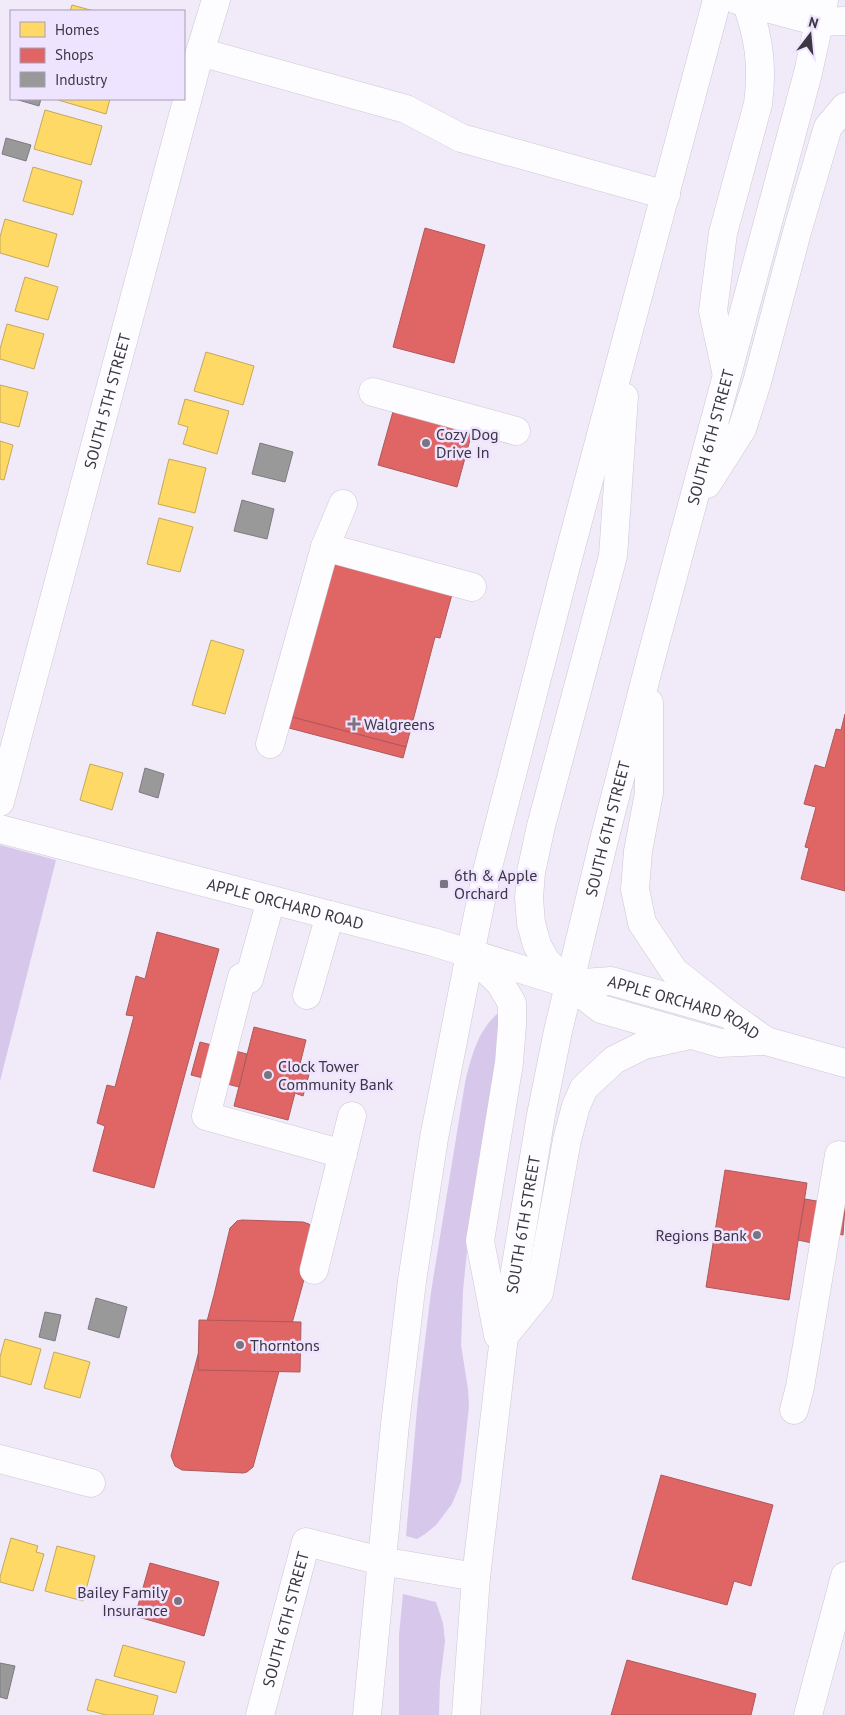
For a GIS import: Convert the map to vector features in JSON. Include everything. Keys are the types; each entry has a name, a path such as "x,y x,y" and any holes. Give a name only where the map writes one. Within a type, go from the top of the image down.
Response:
{"main road":[{"name":"SOUTH 5TH STREET","path":"0,802 200,52 216,0"},
{"path":"367,1715 394,1424 413,1272 434,1138 470,954 490,862 566,566 717,0"},
{"path":"800,0 806,10 830,14"},
{"path":"742,1 830,14"},
{"path":"727,375 713,311 723,233 758,104 761,82 755,27 742,1"},
{"path":"830,14 845,42"},
{"name":"SOUTH 6TH STREET","path":"260,1715 306,1542 382,1561 476,1577 503,1345 541,1115 569,984 650,662 727,375 806,83 830,14"},
{"path":"200,52 406,109 460,138 666,195"},
{"path":"692,508 742,429 757,382 797,232 828,126 845,107"},
{"path":"569,984 546,961 537,945 531,923 529,898 531,872 541,826 613,556 628,332"},
{"path":"373,392 516,432"},
{"path":"270,744 328,538 343,504"},
{"path":"328,538 474,578"},
{"path":"650,662 649,793 638,851 635,889 642,923 674,971 728,1014"},
{"name":"APPLE ORCHARD ROAD","path":"0,829 433,942 569,984 611,981 728,1014 766,1041"},
{"path":"272,900 246,978 206,1116 343,1154"},
{"path":"307,995 330,915"},
{"path":"470,954 500,983 512,1003 509,1063 480,1241 503,1345"},
{"name":"APPLE ORCHARD ROAD","path":"569,984 601,1009 690,1035 720,1043 766,1041 845,1064"},
{"path":"503,1345 539,1293 567,1140 576,1106 584,1088 614,1060 644,1045 690,1035"},
{"path":"314,1270 352,1116"},
{"path":"794,1410 839,1155"},
{"path":"0,1459 91,1483"},
{"path":"808,1715 845,1576"},
{"path":"466,1715 476,1577"}],"shaded area":[{"path":"0,845 56,860 0,1081"},
{"path":"497,1014 502,1020 469,1231 463,1291 461,1345 469,1406 461,1482 452,1504 436,1525 417,1539 406,1536 418,1398 431,1292 465,1083 472,1055 480,1037 484,1029"},
{"path":"403,1594 436,1602 443,1623 445,1641 440,1682 439,1715 399,1715 399,1635"}],"building: Homes":[{"path":"72,5 90,10 70,10"},
{"path":"58,100 110,100 106,114"},
{"path":"45,110 102,126 91,165 34,149"},
{"path":"33,167 82,181 73,215 23,201"},
{"path":"5,219 57,234 48,267 0,253 0,237"},
{"path":"25,277 58,287 48,320 15,311"},
{"path":"7,324 44,334 34,369 0,359 0,349"},
{"path":"206,352 254,366 243,405 194,391"},
{"path":"0,385 28,392 19,427 0,422"},
{"path":"185,399 229,411 217,454 183,444 188,427 178,424"},
{"path":"0,441 13,445 4,480 0,479"},
{"path":"169,459 206,468 195,513 158,504"},
{"path":"159,518 193,527 180,572 147,564"},
{"path":"211,640 244,650 225,714 192,705"},
{"path":"90,764 123,773 112,810 80,800"},
{"path":"5,1339 41,1349 31,1385 0,1376 0,1357"},
{"path":"54,1352 90,1362 80,1398 44,1388"},
{"path":"11,1538 38,1546 36,1552 44,1554 33,1591 0,1582"},
{"path":"57,1546 95,1556 83,1601 45,1591"},
{"path":"123,1645 185,1662 176,1693 114,1676"},
{"path":"96,1679 158,1696 153,1715 106,1715 87,1710"}],"building: Shops":[{"path":"425,228 485,245 454,363 393,347"},
{"path":"394,408 473,429 457,487 378,465"},
{"path":"334,562 454,587 440,638 435,637 406,747 292,717"},
{"path":"845,714 845,891 801,879 809,848 805,847 816,807 804,804 815,765 825,768 836,729 841,730"},
{"path":"292,717 406,747 403,758 289,728"},
{"path":"157,932 219,949 154,1188 93,1171 105,1126 97,1123 107,1085 115,1087 134,1016 126,1015 136,976 145,979"},
{"path":"254,1027 306,1040 299,1068 310,1071 303,1096 295,1093 288,1120 234,1106"},
{"path":"200,1042 247,1054 239,1087 191,1075"},
{"path":"725,1170 807,1183 789,1300 706,1287"},
{"path":"805,1199 845,1206 843,1235 815,1230 812,1243 798,1240"},
{"path":"237,1221 303,1222 309,1224 312,1228 315,1239 253,1467 243,1473 182,1470 175,1466 171,1456 230,1228"},
{"path":"199,1320 301,1322 300,1372 198,1370"},
{"path":"661,1475 773,1505 751,1586 734,1581 727,1605 632,1579"},
{"path":"150,1563 219,1582 204,1636 135,1616"},
{"path":"627,1660 756,1694 751,1715 611,1715"}],"building: Industry":[{"path":"18,100 41,100 39,106"},
{"path":"6,138 31,145 26,161 2,154"},
{"path":"260,443 293,452 285,482 252,474"},
{"path":"242,500 274,509 267,539 234,531"},
{"path":"145,768 164,774 158,798 139,792"},
{"path":"96,1298 127,1307 119,1338 88,1329"},
{"path":"45,1312 61,1315 55,1341 39,1337"},
{"path":"0,1663 15,1666 7,1699 0,1697"}],"place":[{"name":"Cozy Dog Drive In","path":"426,443"},
{"name":"Walgreens","path":"354,724"},
{"name":"6th & Apple Orchard","path":"444,884"},
{"name":"Clock Tower Community Bank","path":"268,1075"},
{"name":"Regions Bank","path":"757,1235"},
{"name":"Thorntons","path":"240,1345"},
{"name":"Bailey Family Insurance","path":"178,1601"}]}
